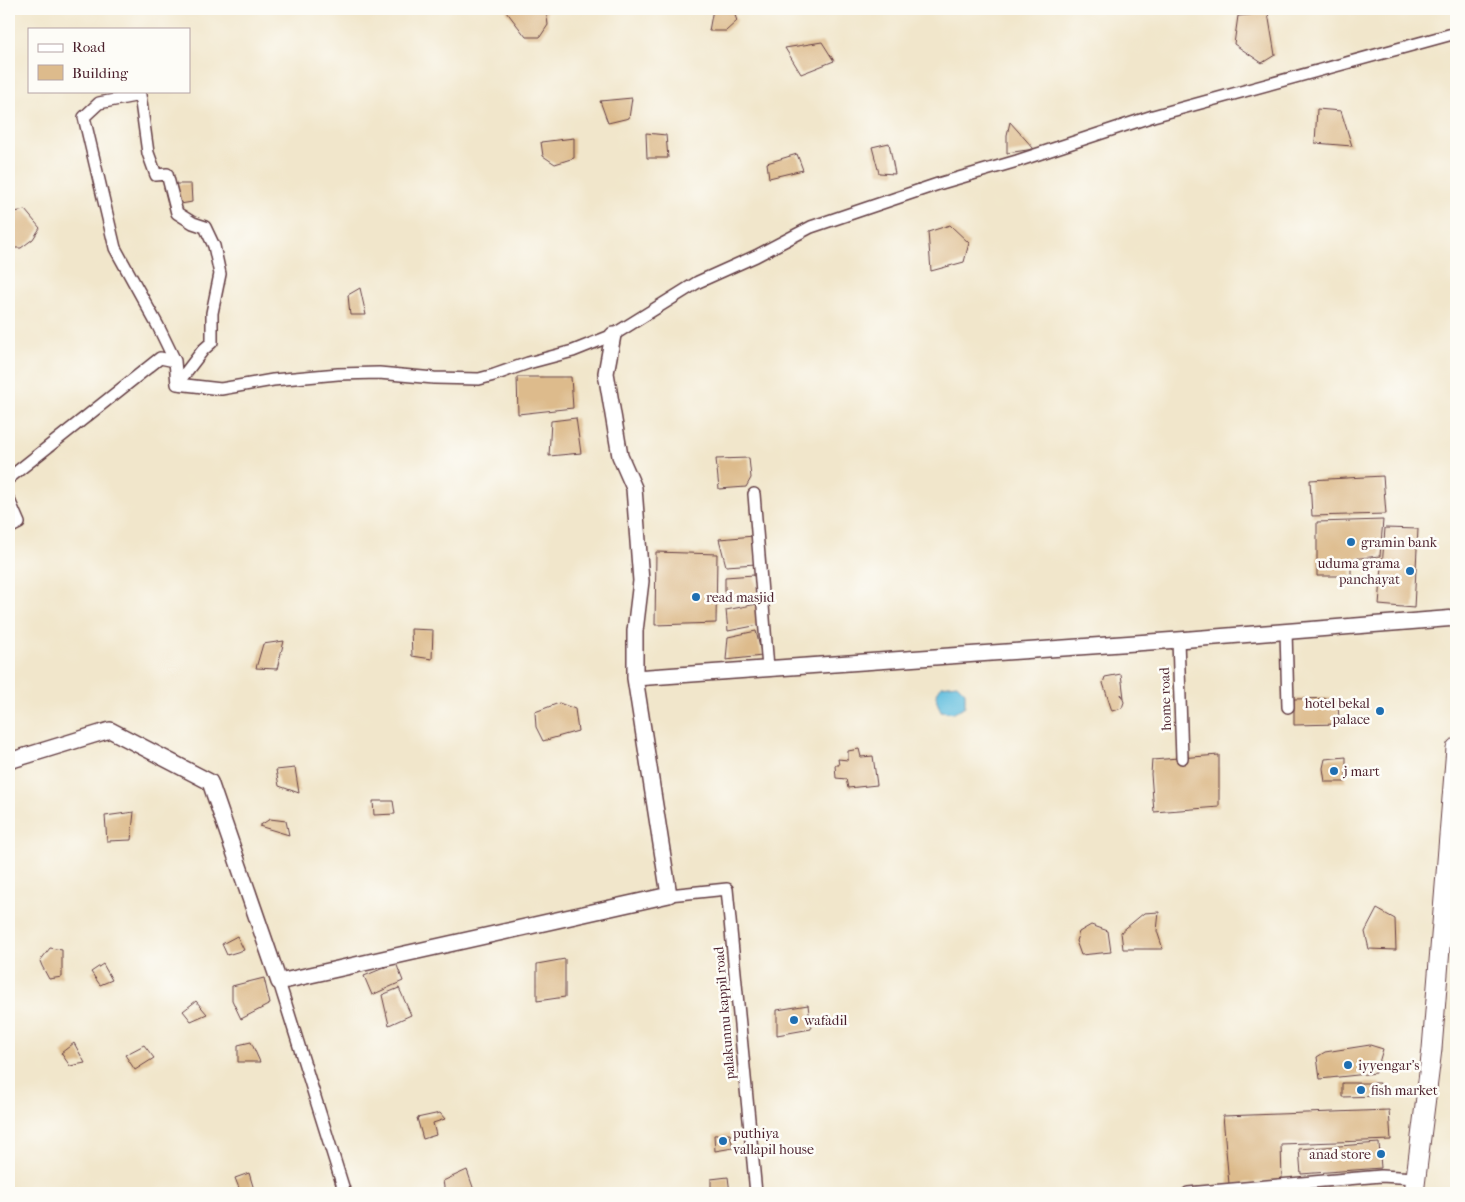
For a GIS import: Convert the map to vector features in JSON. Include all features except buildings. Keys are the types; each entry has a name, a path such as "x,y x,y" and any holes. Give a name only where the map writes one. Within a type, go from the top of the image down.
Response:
{"main road":[{"path":"1415,1186 1432,1049 1456,748"}],"street":[{"path":"177,384 221,389 273,380 338,374 379,373 434,378 479,379 573,351 613,335 698,282 756,256 812,227 938,184 1017,161 1153,116 1456,33"},
{"path":"140,95 148,153 156,175 168,174 177,213 193,223 205,227 214,246 220,274 212,313 212,342 203,350 177,384 175,361 115,248 84,117 98,103 140,95"},
{"path":"278,982 669,896 635,678 635,632 641,581 634,488 620,456 606,372 613,335"},
{"path":"9,478 160,358 175,361"},
{"path":"754,494 768,668"},
{"path":"9,500 19,523 9,528"},
{"path":"635,678 1178,640 1456,618"},
{"path":"1286,631 1288,707"},
{"name":"home road","path":"1178,640 1182,758"},
{"path":"9,761 110,730 210,782 278,982 345,1193"},
{"name":"palakunnu kappil road","path":"669,896 727,889 756,1193"},
{"path":"1188,1193 1382,1176 1415,1186"}],"water":[{"path":"957,684 965,692 965,706 954,713 941,711 936,698 941,686"}],"place":[{"name":"gramin bank","path":"1351,542"},
{"name":"uduma grama panchayat","path":"1410,571"},
{"name":"read masjid","path":"696,597"},
{"name":"hotel bekal palace","path":"1380,711"},
{"name":"j mart","path":"1334,771"},
{"name":"wafadil","path":"794,1020"},
{"name":"iyyengar's","path":"1348,1065"},
{"name":"fish market","path":"1361,1090"},
{"name":"puthiya vallapil house","path":"723,1141"},
{"name":"anad store","path":"1381,1154"}]}
